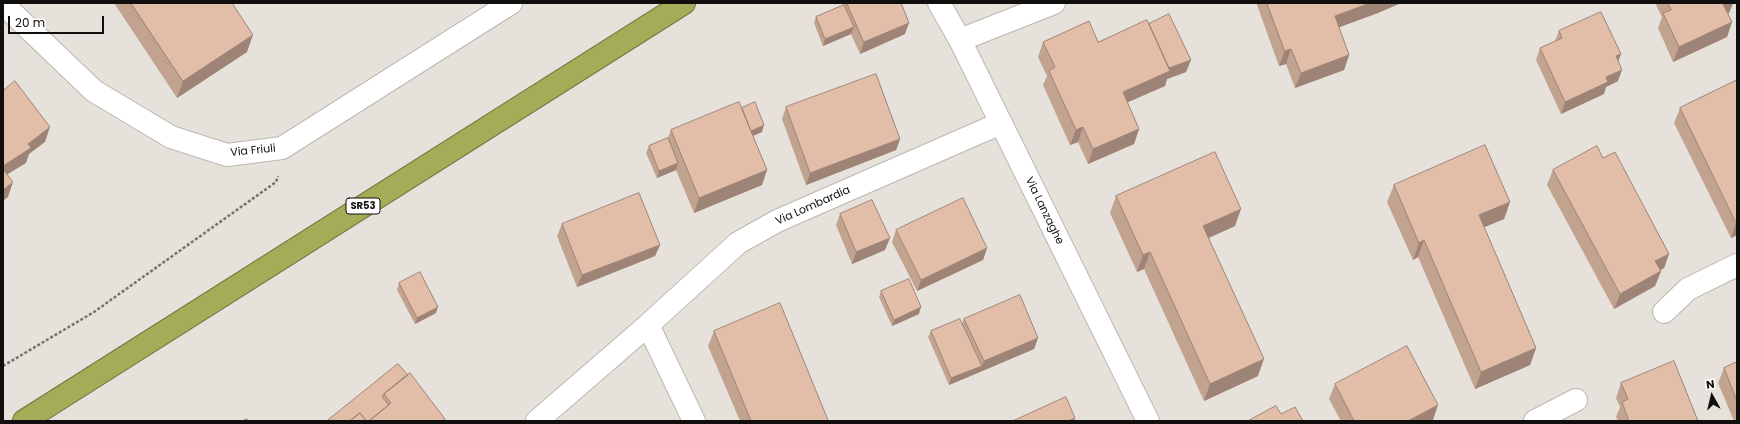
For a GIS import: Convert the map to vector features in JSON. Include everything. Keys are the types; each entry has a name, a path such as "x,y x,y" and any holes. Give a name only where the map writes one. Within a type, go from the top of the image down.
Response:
{"highway":[{"name":"SR53","path":"24,421 684,3"}],"street":[{"name":"Via Friuli","path":"3,4 94,91 171,137 227,155 282,148 511,3"},
{"name":"Via Lanzaghe","path":"939,3 960,40 1148,421"},
{"path":"960,40 1054,3"},
{"name":"Via Lombardia","path":"537,421 648,325 738,243 777,221 1001,123"},
{"path":"1664,312 1688,289 1737,265"},
{"path":"648,325 694,421"},
{"path":"1535,421 1576,400"}],"path":[{"path":"3,366 94,312 276,182 282,148"}],"building":[{"path":"131,3 232,3 253,35 183,81"},
{"path":"847,3 901,3 909,23 864,42"},
{"path":"1267,3 1370,3 1335,16 1349,55 1301,73 1291,49 1285,51"},
{"path":"1668,3 1725,3 1723,4 1732,22 1679,47 1663,13 1671,10"},
{"path":"844,5 854,27 825,39 816,17"},
{"path":"1601,12 1621,54 1616,56 1622,70 1606,77 1608,82 1565,102 1540,48 1562,38 1559,31"},
{"path":"1169,14 1191,60 1169,68 1149,24"},
{"path":"1147,20 1170,71 1123,92 1139,129 1093,149 1083,127 1076,130 1049,71 1055,67 1043,42 1089,21 1098,42"},
{"path":"876,74 900,139 810,173 786,107"},
{"path":"1737,80 1737,223 1736,223 1680,108"},
{"path":"15,81 50,127 28,144 31,148 3,166 3,91"},
{"path":"739,102 767,170 699,198 671,130"},
{"path":"755,102 764,125 751,131 742,108"},
{"path":"668,138 678,163 659,171 649,146"},
{"path":"1485,145 1510,202 1479,215 1536,348 1481,372 1424,240 1419,243 1394,185"},
{"path":"1597,146 1603,158 1615,152 1669,254 1655,261 1661,271 1620,294 1553,170"},
{"path":"1215,152 1241,209 1203,226 1264,359 1210,384 1150,252 1143,255 1116,196"},
{"path":"3,169 13,182 3,190"},
{"path":"639,193 660,245 582,275 562,224"},
{"path":"963,198 987,248 921,280 896,230"},
{"path":"872,200 890,238 856,252 840,214"},
{"path":"420,272 438,307 417,318 399,283"},
{"path":"909,279 921,307 894,320 881,291"},
{"path":"1020,295 1038,338 984,361 964,319"},
{"path":"780,303 828,420 751,421 714,331"},
{"path":"960,319 982,366 951,378 931,331"},
{"path":"1407,346 1438,405 1408,421 1354,421 1335,384"},
{"path":"1674,361 1698,421 1629,421 1622,402 1628,399 1621,383"},
{"path":"1737,362 1737,401 1724,368"},
{"path":"398,364 408,375 382,397 389,405 369,421 366,421 360,413 350,421 327,421"},
{"path":"410,373 445,419 442,421 369,421 391,403 384,394"},
{"path":"1066,397 1075,418 1068,421 1013,421"},
{"path":"1276,406 1281,414 1295,407 1303,421 1248,421"},
{"path":"360,413 366,421 350,421"}]}
